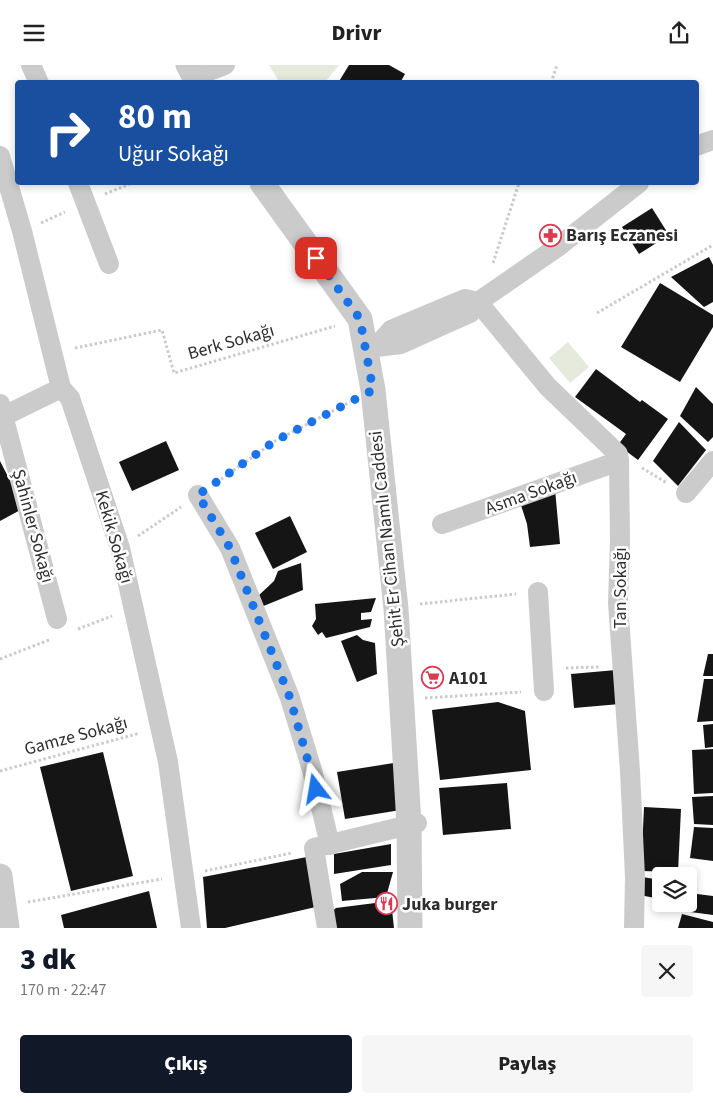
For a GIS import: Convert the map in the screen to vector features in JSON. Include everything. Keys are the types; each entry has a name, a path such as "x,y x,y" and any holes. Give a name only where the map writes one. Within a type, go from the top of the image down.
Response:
{"street":[{"path":"31,65 37,80"},
{"path":"699,145 713,140"},
{"name":"Kekik Sokağı","path":"0,156 22,231 60,389 70,399 120,548 168,762 191,928"},
{"path":"79,185 109,264"},
{"name":"Şehit Er Cihan Namlı Caddesi","path":"263,185 360,319 373,390 396,609 420,928"},
{"name":"Şehit Er Cihan Namlı Caddesi","path":"275,185 369,316 384,383 396,494 412,605 418,698 410,928"},
{"path":"478,302 559,246 636,185"},
{"path":"376,347 391,330 465,299 478,302 548,387 619,457"},
{"path":"1,413 60,389"},
{"name":"Şahinler Sokağı","path":"1,413 57,619"},
{"name":"Asma Sokağı","path":"442,524 619,457"},
{"name":"Tan Sokağı","path":"619,457 620,541 618,603 630,771 635,877 634,928"},
{"path":"686,493 713,461"},
{"path":"198,495 230,548 290,698 312,770 322,846 327,928"},
{"path":"538,591 544,691"},
{"path":"322,846 413,823"},
{"path":"0,876 7,928"}],"path":[{"path":"552,80 557,65"},
{"path":"491,267 518,185"},
{"path":"597,313 713,245"},
{"name":"Berk Sokağı","path":"52,353 162,330 174,373 360,319"},
{"path":"120,548 275,441 373,390"},
{"path":"619,457 686,493"},
{"path":"412,605 538,591"},
{"path":"543,668 622,667"},
{"path":"418,698 544,691"},
{"name":"Gamze Sokağı","path":"0,771 160,728"}],"shaded area":[{"path":"269,65 339,65 327,80 278,80"},
{"path":"568,342 589,367 570,383 549,358"}],"building":[{"path":"349,65 389,65 405,74 402,80 340,80"},
{"path":"652,208 669,235 639,254 622,227"},
{"path":"709,257 713,265 713,302 704,307 671,277"},
{"path":"660,283 713,315 713,327 680,382 621,347"},
{"path":"596,369 640,402 642,400 668,419 638,460 618,445 626,434 575,397"},
{"path":"696,387 713,404 713,437 708,442 680,416"},
{"path":"679,422 706,450 678,486 653,461"},
{"path":"166,441 179,470 132,491 119,462"},
{"path":"0,461 24,508 0,521"},
{"path":"555,489 560,544 530,547 527,524 520,502"},
{"path":"290,516 307,552 273,569 255,533"},
{"path":"301,563 303,590 261,607 257,597 274,581 278,571"},
{"path":"376,598 371,612 361,613 361,620 372,619 370,627 326,638 322,632 318,635 312,626 316,619 315,604"},
{"path":"357,635 363,640 375,643 377,674 357,682 341,641"},
{"path":"708,654 713,654 713,676 703,676"},
{"path":"616,670 620,704 574,708 571,674"},
{"path":"704,679 713,679 713,721 697,722"},
{"path":"498,702 525,711 531,770 440,780 432,710"},
{"path":"713,724 713,747 705,748 703,725"},
{"path":"713,749 713,793 694,794 692,750"},
{"path":"103,752 133,876 71,891 40,767"},
{"path":"400,762 407,809 345,819 337,772"},
{"path":"507,783 511,829 443,835 439,788"},
{"path":"713,796 713,825 694,824 692,797"},
{"path":"644,807 681,809 678,867 652,867 652,871 641,871"},
{"path":"694,827 713,828 713,861 690,858"},
{"path":"391,844 391,865 334,874 334,854"},
{"path":"312,856 320,906 225,928 207,928 203,877"},
{"path":"362,872 393,872 386,897 342,901 340,884"},
{"path":"642,877 652,879 652,897 639,895"},
{"path":"149,891 157,928 64,928 61,915"},
{"path":"697,894 713,896 713,915 690,912 697,912"},
{"path":"391,901 394,928 332,928 330,913 336,908"},
{"path":"682,914 713,922 713,928 678,928"}],"place":[{"name":"Barış Eczanesi","path":"550,235"},
{"name":"A101","path":"433,678"},
{"name":"Juka burger","path":"386,904"}],"route":[{"path":"316,258 360,319 373,390 275,441 198,495 230,548 290,698 316,789"}]}
